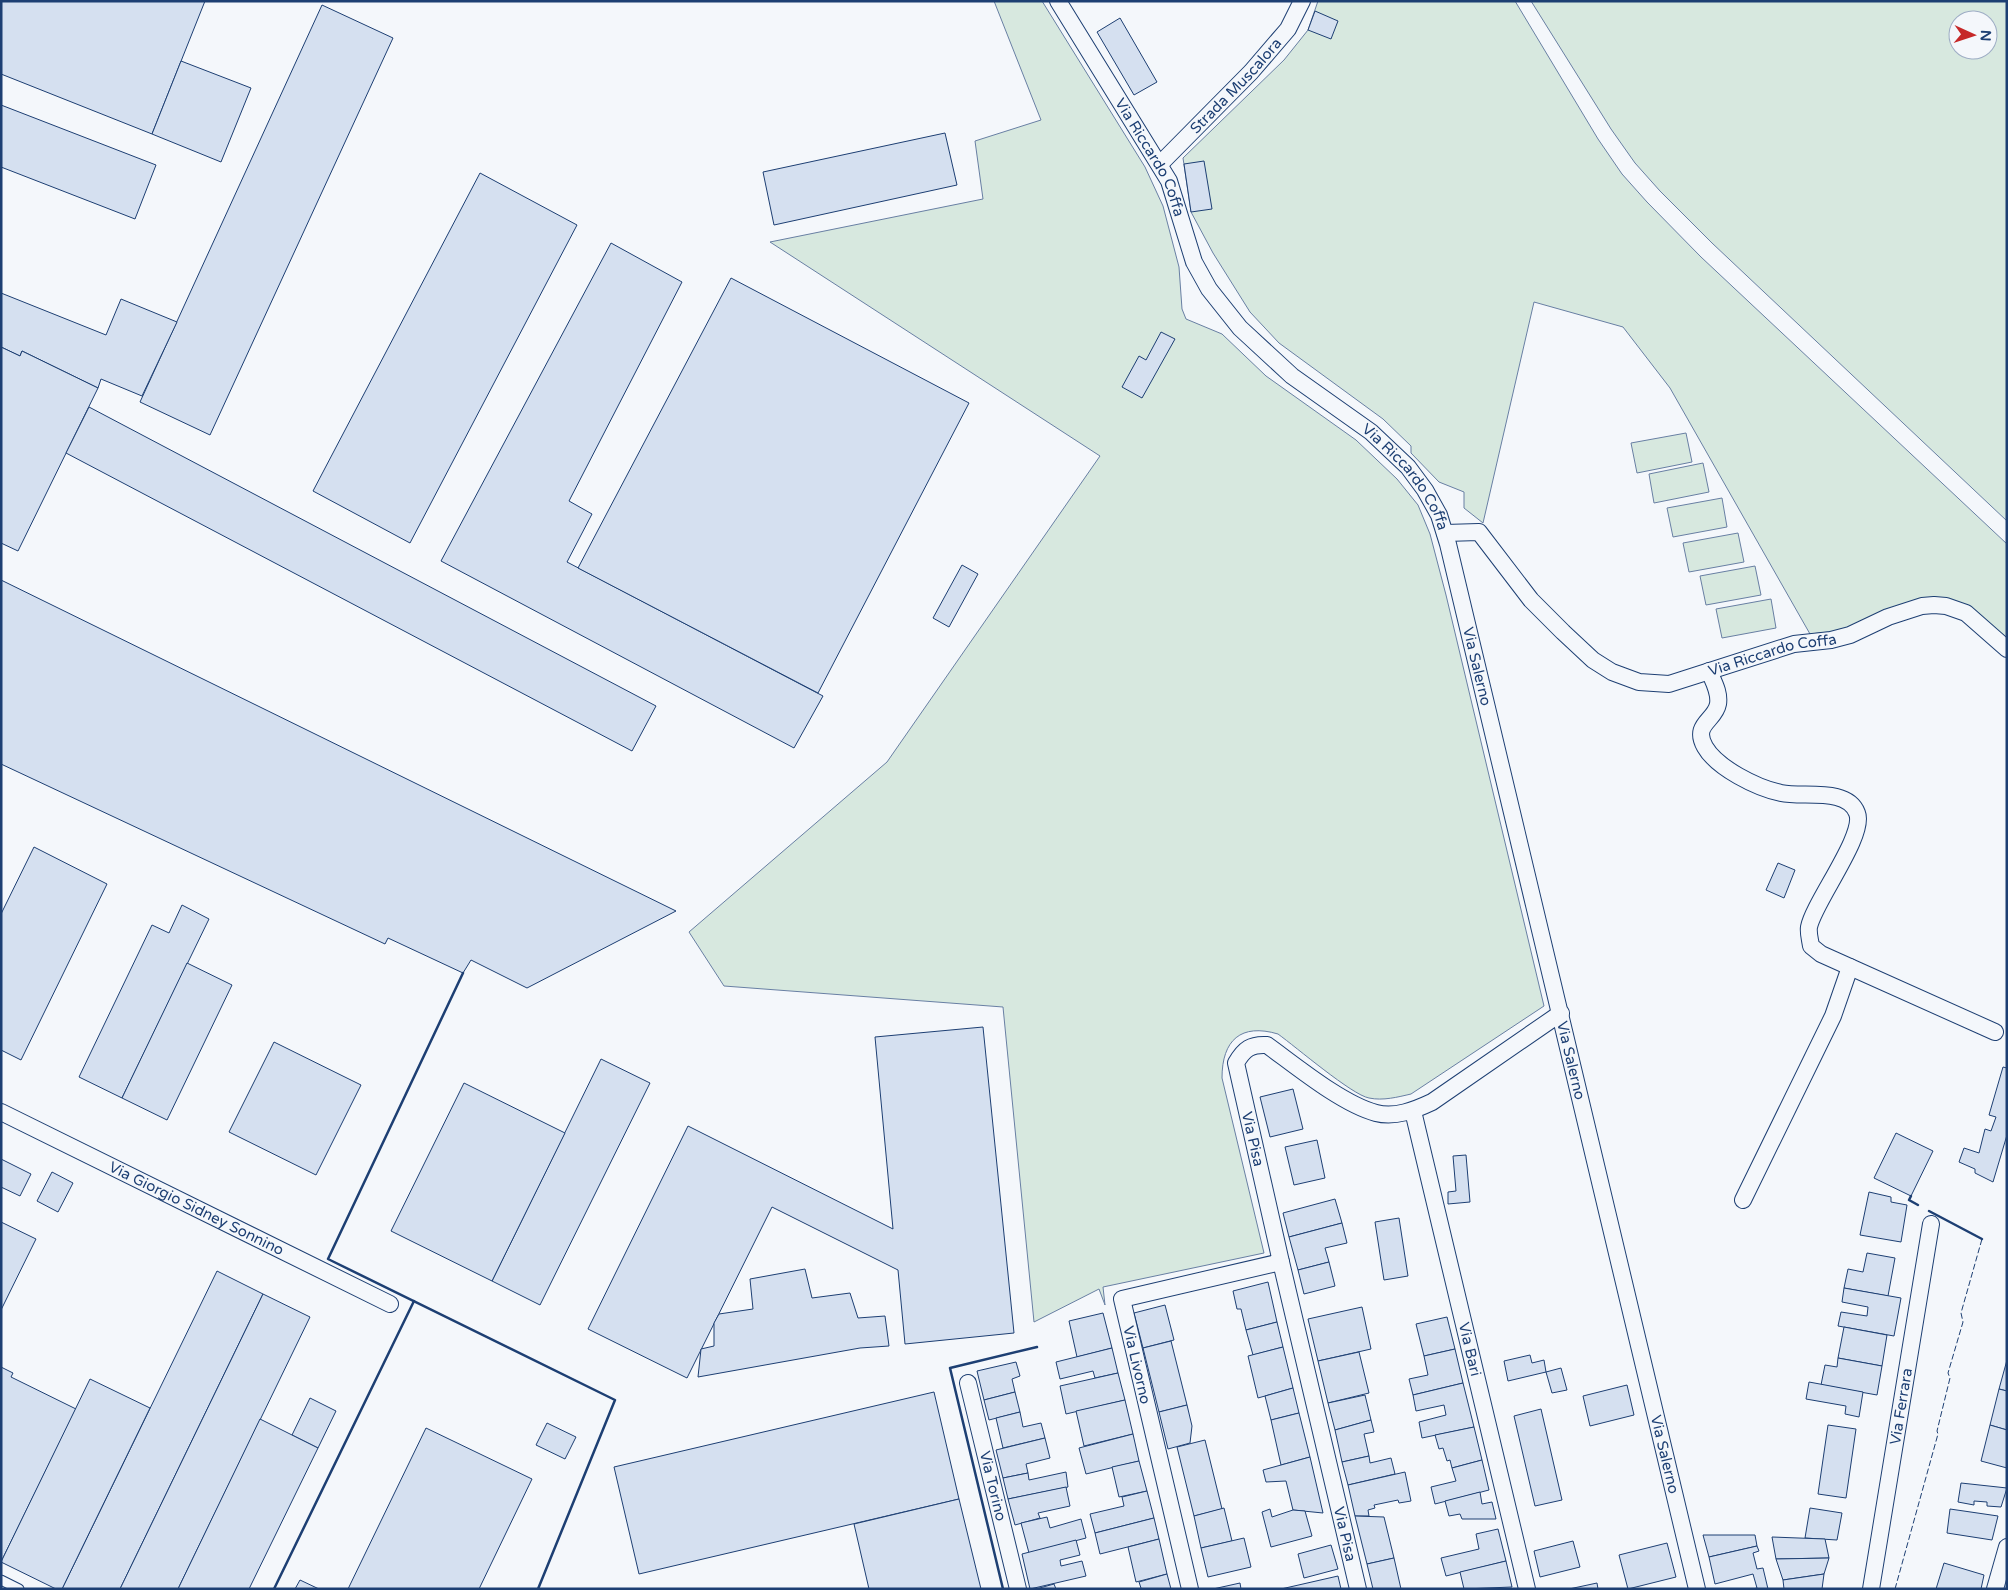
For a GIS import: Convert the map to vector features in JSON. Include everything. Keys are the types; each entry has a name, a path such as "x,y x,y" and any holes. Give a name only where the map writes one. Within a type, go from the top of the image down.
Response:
{"street":[{"name":"Via Riccardo Coffa","path":"1058,1 1160,164 1169,181 1194,262 1209,289 1240,328 1292,376 1371,432 1408,467 1425,490 1445,533 1479,532 1536,605 1592,660 1612,672 1640,682 1668,684 1794,644 1831,640 1850,635 1888,617 1922,606 1934,605 1946,606 1966,613 2007,649"},
{"name":"Strada Muscalora","path":"1160,164 1252,72 1288,29 1302,1"},
{"name":"Via Salerno","path":"1445,533 1697,1589"},
{"path":"1709,671 1718,693 1718,704 1714,715 1704,722 1701,730 1704,745 1711,756 1726,768 1759,786 1782,794 1838,797 1850,802 1858,814 1857,826 1842,864 1820,902 1810,926 1811,946 1820,954 1995,1032"},
{"path":"1743,1200 1833,1016 1850,967"},
{"name":"Via Pisa","path":"1358,1589 1236,1063 1244,1050 1256,1044 1267,1045 1333,1092 1376,1113 1413,1111 1432,1102 1560,1013"},
{"name":"Via Bari","path":"1413,1111 1527,1589"},
{"name":"Via Giorgio Sidney Sonnino","path":"1,1112 390,1304"},
{"name":"Via Ferrara","path":"1872,1589 1932,1224"},
{"name":"Via Livorno","path":"1190,1589 1122,1299 1281,1262"},
{"name":"Via Torino","path":"968,1383 1018,1589"},
{"path":"1995,1589 2007,1547"}],"lane":[{"path":"1,1580 19,1589"}],"shaded area":[{"path":"994,1 1042,1 1145,167 1163,206 1179,267 1182,309 1186,319 1222,334 1266,376 1356,440 1397,479 1418,505 1430,534 1446,595 1544,1006 1411,1094 1385,1099 1369,1098 1350,1089 1278,1034 1265,1031 1244,1033 1230,1044 1223,1065 1222,1078 1264,1253 1103,1287 1105,1305 1099,1289 1034,1322 1003,1007 724,986 689,932 887,762 1100,456 770,242 983,199 975,141 1041,120"},
{"path":"1318,1 1515,1 1598,139 1622,174 1647,202 1701,257 2007,544 2007,642 1965,605 1848,630 1810,634 1670,388 1623,327 1534,302 1483,523 1464,508 1464,492 1439,482 1411,453 1411,446 1383,419 1279,343 1250,312 1213,253 1191,212 1183,158 1284,60 1308,30"},
{"path":"1531,1 2007,1 2007,521 1712,243 1635,163 1611,129"},
{"path":"1686,433 1692,462 1637,473 1631,443"},
{"path":"1703,463 1709,492 1654,503 1649,474"},
{"path":"1722,498 1727,527 1673,537 1667,508"},
{"path":"1738,533 1744,562 1689,572 1683,543"},
{"path":"1755,566 1761,595 1706,605 1700,576"},
{"path":"1771,599 1776,628 1722,638 1716,609"}],"building":[{"path":"1,1 205,1 152,134 1,74"},
{"path":"322,5 393,38 210,435 140,402"},
{"path":"1315,11 1338,21 1331,39 1308,30"},
{"path":"1120,18 1157,82 1134,95 1097,32"},
{"path":"181,61 251,88 221,162 152,134"},
{"path":"1,105 156,165 135,219 1,167"},
{"path":"945,133 957,185 774,225 763,172"},
{"path":"1204,161 1212,209 1191,212 1184,164"},
{"path":"480,173 577,225 410,543 313,491"},
{"path":"611,243 682,282 569,501 592,514 567,562 823,696 794,748 441,561"},
{"path":"731,278 969,403 818,693 578,568"},
{"path":"1,293 106,335 121,299 177,322 142,396 101,379 98,388 22,351 20,356 1,347"},
{"path":"1161,332 1175,339 1142,398 1122,387 1139,356 1146,360"},
{"path":"1,347 20,356 22,351 98,388 18,551 1,543"},
{"path":"89,407 656,706 632,751 66,453"},
{"path":"962,565 978,574 949,627 933,618"},
{"path":"1,580 676,911 527,988 471,960 463,973 388,938 385,944 1,764"},
{"path":"34,847 107,884 21,1060 1,1050 1,914"},
{"path":"1778,863 1795,870 1784,898 1766,890"},
{"path":"182,905 209,919 122,1098 79,1077 152,925 169,933"},
{"path":"187,963 232,985 167,1120 122,1098"},
{"path":"983,1027 1014,1333 905,1344 898,1270 772,1207 687,1378 588,1329 688,1126 893,1229 875,1037"},
{"path":"274,1042 361,1085 316,1175 229,1132"},
{"path":"601,1059 650,1083 540,1305 492,1281"},
{"path":"2003,1067 2007,1068 2007,1135 1993,1182 1975,1173 1975,1169 1959,1162 1964,1148 1979,1153 1985,1129 1991,1131 1996,1117 1989,1115"},
{"path":"464,1083 565,1133 492,1281 391,1231"},
{"path":"1293,1089 1303,1129 1270,1137 1260,1097"},
{"path":"1896,1133 1933,1151 1911,1196 1874,1178"},
{"path":"1317,1140 1325,1178 1294,1185 1285,1147"},
{"path":"1466,1155 1470,1202 1448,1204 1448,1192 1456,1191 1453,1156"},
{"path":"1,1159 31,1174 20,1196 1,1187"},
{"path":"52,1172 73,1183 58,1212 37,1201"},
{"path":"1869,1192 1891,1197 1891,1202 1907,1205 1901,1242 1860,1235"},
{"path":"1335,1199 1342,1223 1289,1237 1283,1213"},
{"path":"1399,1218 1408,1276 1384,1280 1375,1222"},
{"path":"1,1222 36,1239 1,1310"},
{"path":"1342,1223 1347,1243 1325,1248 1329,1262 1298,1270 1289,1237"},
{"path":"1867,1253 1895,1258 1888,1296 1844,1288 1848,1269 1863,1272"},
{"path":"1329,1262 1335,1286 1304,1294 1298,1270"},
{"path":"805,1269 812,1298 850,1293 858,1318 885,1316 889,1346 860,1348 698,1377 701,1349 714,1346 714,1323 719,1314 753,1309 750,1279"},
{"path":"217,1271 263,1294 120,1589 62,1589"},
{"path":"1268,1282 1277,1322 1246,1330 1241,1309 1237,1309 1233,1291"},
{"path":"1844,1288 1901,1298 1894,1336 1838,1326 1841,1312 1867,1316 1868,1307 1842,1302"},
{"path":"263,1294 310,1317 178,1589 120,1589"},
{"path":"1165,1305 1174,1340 1143,1348 1134,1313"},
{"path":"1362,1307 1371,1349 1318,1361 1308,1319"},
{"path":"1103,1313 1112,1348 1077,1357 1069,1321"},
{"path":"1447,1317 1455,1349 1424,1356 1416,1324"},
{"path":"1277,1322 1283,1347 1253,1355 1246,1330"},
{"path":"1844,1327 1887,1335 1882,1366 1838,1358"},
{"path":"1171,1341 1187,1405 1159,1412 1143,1348"},
{"path":"1283,1347 1293,1388 1258,1398 1248,1356"},
{"path":"1112,1348 1118,1373 1095,1378 1093,1371 1060,1379 1056,1362"},
{"path":"1455,1349 1463,1383 1413,1395 1409,1379 1428,1375 1424,1356"},
{"path":"1359,1352 1369,1393 1328,1403 1318,1361"},
{"path":"1530,1355 1532,1363 1544,1360 1546,1372 1508,1381 1504,1361"},
{"path":"1838,1358 1882,1366 1877,1395 1821,1385 1825,1365 1837,1367"},
{"path":"2007,1360 2007,1391 1999,1389"},
{"path":"1016,1362 1020,1376 1012,1379 1015,1392 984,1400 977,1371"},
{"path":"1,1367 13,1373 11,1377 76,1409 1,1562"},
{"path":"1561,1368 1567,1390 1552,1393 1546,1372"},
{"path":"1118,1373 1125,1400 1066,1414 1060,1386"},
{"path":"90,1379 150,1408 62,1589 56,1589 1,1562"},
{"path":"1809,1382 1863,1392 1859,1417 1845,1414 1846,1406 1806,1399"},
{"path":"1463,1383 1474,1427 1422,1438 1419,1422 1446,1415 1444,1405 1416,1411 1413,1395"},
{"path":"1627,1385 1634,1415 1590,1426 1583,1396"},
{"path":"1293,1388 1299,1413 1271,1420 1265,1396"},
{"path":"1999,1389 2007,1391 2007,1430 1990,1425"},
{"path":"934,1392 959,1499 639,1574 614,1467"},
{"path":"1015,1392 1020,1412 989,1420 984,1400"},
{"path":"1365,1395 1371,1420 1335,1430 1328,1403"},
{"path":"310,1398 336,1411 318,1448 292,1435"},
{"path":"1125,1400 1133,1434 1084,1446 1076,1411"},
{"path":"1187,1405 1192,1426 1190,1443 1168,1449 1159,1412"},
{"path":"1541,1409 1562,1500 1535,1506 1514,1416"},
{"path":"1020,1412 1023,1427 1041,1423 1045,1438 1003,1448 996,1418"},
{"path":"1299,1413 1310,1457 1281,1465 1271,1420"},
{"path":"260,1419 318,1448 249,1589 178,1589"},
{"path":"1371,1420 1374,1432 1364,1434 1369,1456 1342,1462 1335,1430"},
{"path":"547,1423 576,1437 565,1459 536,1445"},
{"path":"1828,1425 1856,1429 1846,1498 1818,1494"},
{"path":"1990,1425 2007,1430 2007,1468 1981,1461"},
{"path":"1474,1427 1482,1460 1452,1468 1450,1460 1447,1461 1443,1448 1439,1449 1435,1435"},
{"path":"426,1428 532,1479 479,1589 348,1589"},
{"path":"1133,1434 1139,1461 1086,1474 1079,1448"},
{"path":"1045,1438 1050,1458 1026,1464 1028,1473 1003,1478 996,1450"},
{"path":"1205,1440 1222,1509 1194,1516 1177,1447"},
{"path":"1369,1456 1370,1463 1391,1458 1395,1474 1348,1485 1342,1462"},
{"path":"1310,1457 1323,1513 1293,1510 1286,1481 1266,1482 1263,1470"},
{"path":"1482,1460 1489,1490 1435,1504 1431,1487 1456,1481 1452,1468"},
{"path":"1139,1461 1147,1491 1119,1497 1112,1467"},
{"path":"1066,1472 1068,1487 1008,1499 1003,1478 1028,1473 1029,1480"},
{"path":"1405,1472 1411,1501 1399,1503 1398,1500 1374,1505 1375,1508 1368,1510 1369,1516 1355,1516 1348,1485"},
{"path":"1961,1483 2007,1488 2001,1507 1987,1506 1987,1502 1974,1501 1974,1505 1958,1502"},
{"path":"1066,1487 1070,1506 1038,1513 1040,1518 1015,1525 1008,1499"},
{"path":"1147,1491 1154,1518 1095,1533 1090,1514 1124,1506 1122,1497"},
{"path":"1480,1492 1482,1504 1492,1502 1496,1519 1462,1519 1460,1514 1449,1516 1445,1501"},
{"path":"959,1499 981,1589 869,1589 854,1524"},
{"path":"1224,1508 1232,1541 1201,1548 1194,1516"},
{"path":"1810,1508 1842,1513 1837,1540 1805,1538"},
{"path":"1270,1509 1272,1517 1293,1510 1305,1511 1312,1536 1271,1547 1262,1512"},
{"path":"1950,1509 1998,1516 1992,1540 1947,1533"},
{"path":"1355,1516 1384,1517 1394,1558 1367,1564"},
{"path":"1047,1517 1050,1528 1081,1519 1086,1538 1029,1553 1021,1523"},
{"path":"1154,1518 1159,1539 1100,1554 1095,1533"},
{"path":"1498,1529 1506,1561 1446,1576 1441,1558 1479,1549 1476,1534"},
{"path":"1703,1535 1755,1535 1757,1546 1709,1557"},
{"path":"1772,1537 1825,1539 1829,1558 1776,1559"},
{"path":"1244,1538 1251,1567 1208,1577 1201,1548"},
{"path":"1159,1539 1167,1574 1136,1582 1128,1547"},
{"path":"1076,1540 1080,1555 1060,1560 1061,1566 1082,1561 1086,1576 1030,1589 1022,1554"},
{"path":"1573,1541 1580,1567 1540,1577 1534,1551"},
{"path":"1667,1543 1676,1577 1628,1589 1619,1555"},
{"path":"1331,1545 1338,1569 1304,1578 1298,1554"},
{"path":"1757,1546 1759,1551 1753,1553 1757,1569 1763,1568 1768,1589 1753,1589 1757,1588 1753,1574 1715,1584 1709,1557"},
{"path":"1394,1558 1401,1589 1373,1589 1367,1564"},
{"path":"1829,1558 1824,1574 1783,1580 1776,1559"},
{"path":"1506,1561 1512,1587 1464,1589 1460,1572"},
{"path":"1944,1563 1984,1575 1981,1589 1936,1589"},
{"path":"1167,1574 1171,1589 1139,1589 1141,1588 1139,1582"},
{"path":"1824,1574 1822,1589 1784,1589 1783,1580"},
{"path":"1338,1576 1341,1589 1281,1589"},
{"path":"300,1580 319,1589 295,1589"},
{"path":"1240,1583 1241,1589 1213,1589"},
{"path":"1597,1583 1598,1589 1569,1589"},
{"path":"1054,1584 1056,1589 1036,1589"}],"fence":[{"path":"1895,1589 1938,1434 1937,1431 1950,1378 1948,1373 1963,1322 1961,1313 1982,1239"}],"wall":[{"path":"463,973 328,1259 615,1400 538,1589"},
{"path":"1911,1196 1909,1200 1918,1205"},
{"path":"1929,1211 1982,1239"},
{"path":"274,1589 414,1301"},
{"path":"1003,1589 950,1368 1037,1347"}]}
